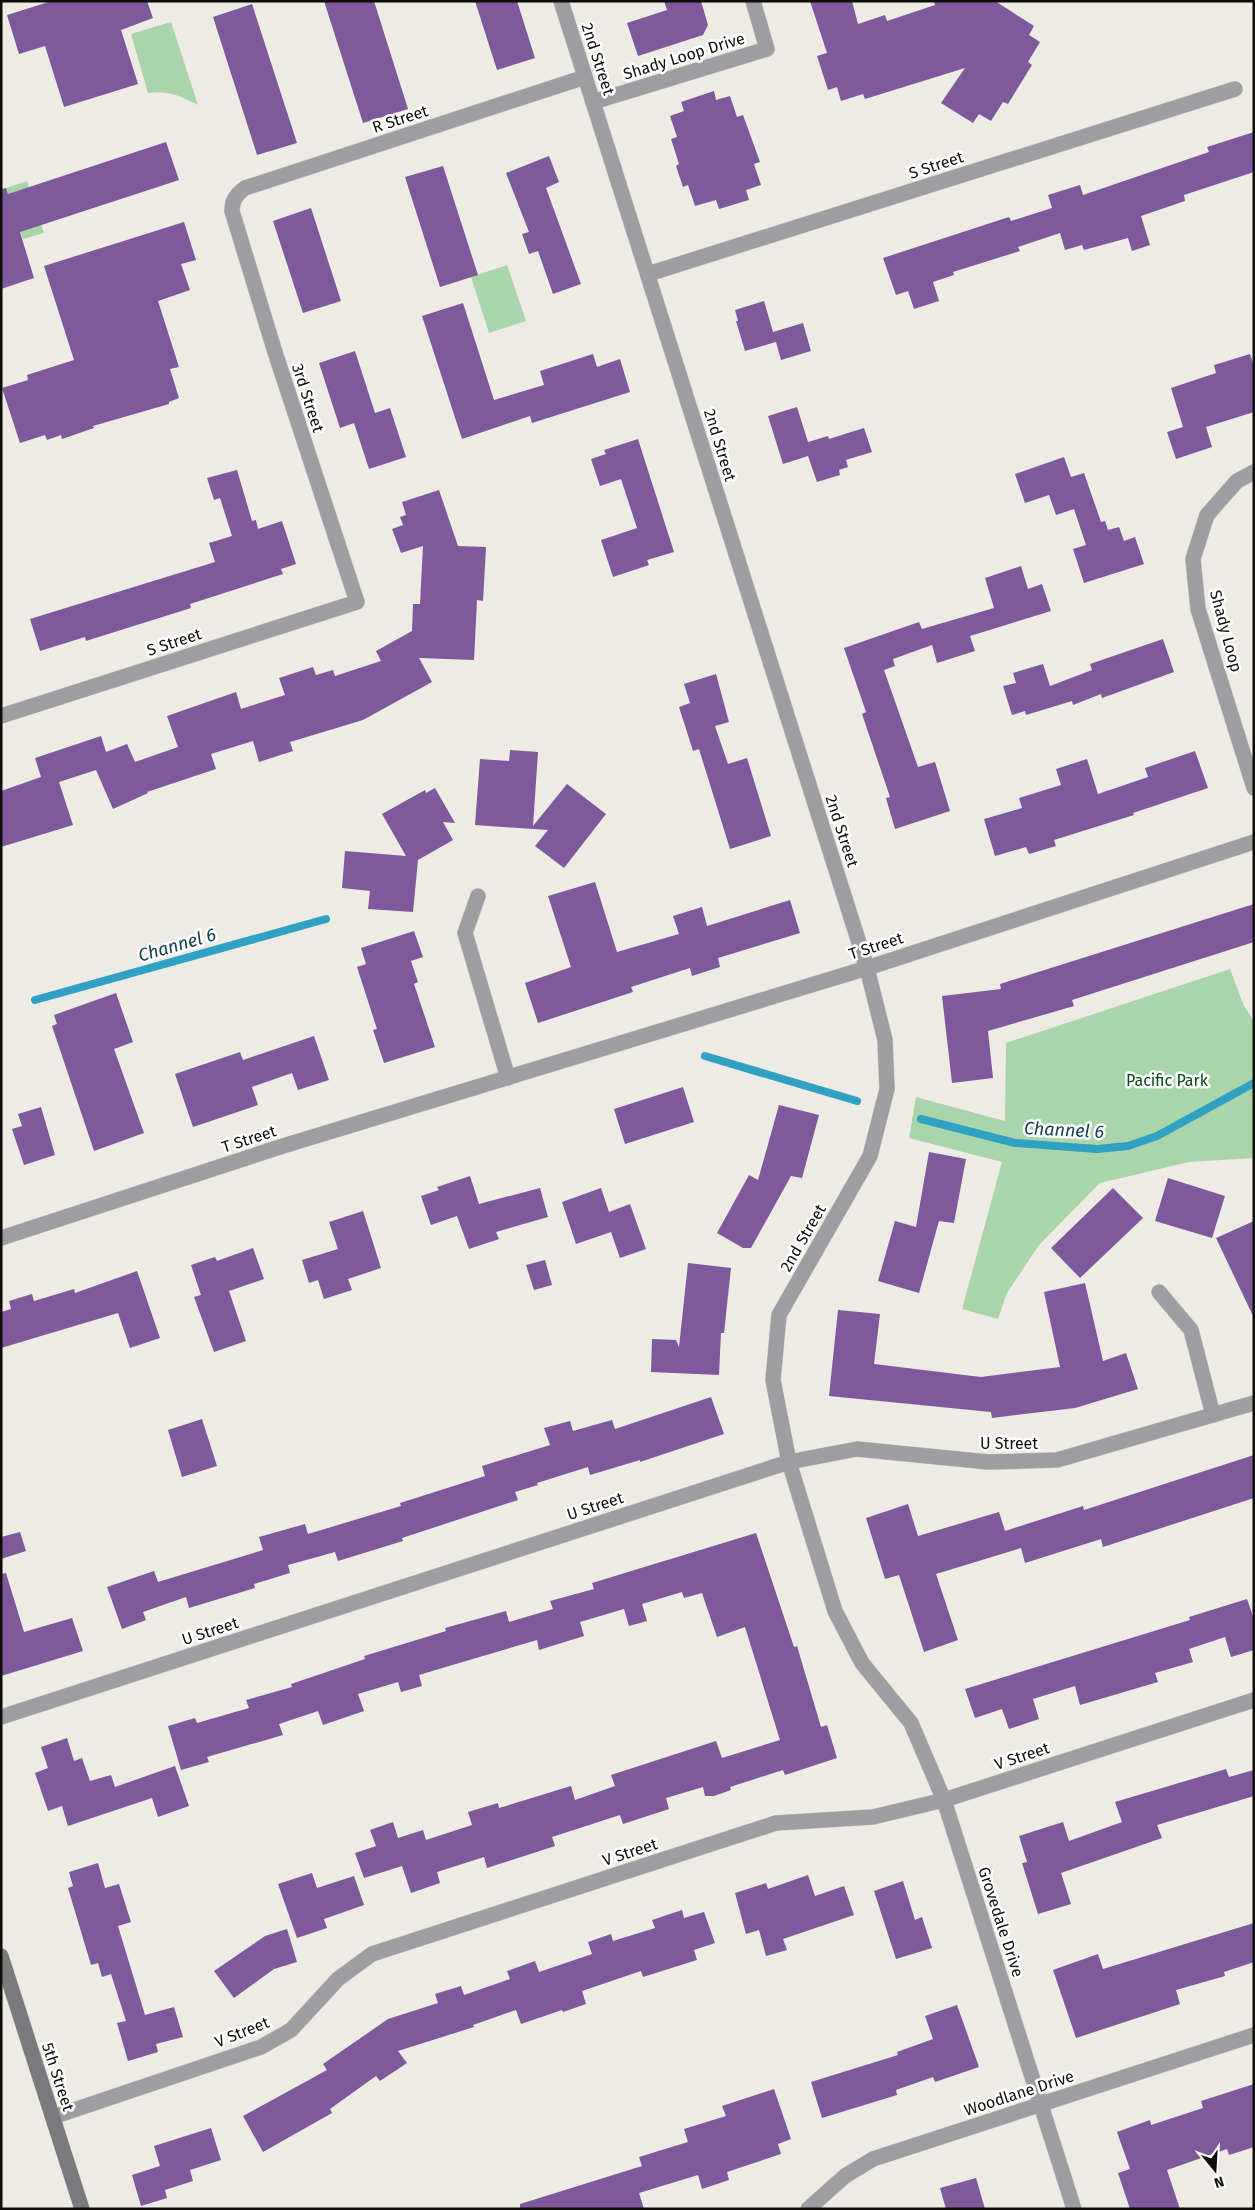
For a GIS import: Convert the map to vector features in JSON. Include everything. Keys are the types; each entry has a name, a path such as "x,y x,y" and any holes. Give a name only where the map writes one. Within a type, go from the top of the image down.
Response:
{"main road":[{"name":"5th Street","path":"1,1956 82,2209"}],"street":[{"name":"2nd Street","path":"561,1 867,968 885,1040 887,1090 870,1156 779,1315 774,1380 789,1462 835,1611 862,1663"},
{"name":"Shady Loop Drive","path":"593,102 767,49 753,1"},
{"name":"R Street","path":"232,203 237,194 245,188 585,77"},
{"name":"S Street","path":"648,274 1235,89"},
{"name":"3rd Street","path":"232,203 232,212 274,348 357,602"},
{"name":"Shady Loop","path":"1254,472 1237,481 1207,515 1193,559 1198,609 1254,788"},
{"name":"S Street","path":"1,716 357,602"},
{"name":"T Street","path":"1,1238 283,1146 867,968 1254,842"},
{"path":"478,896 465,933 508,1078"},
{"path":"1160,1292 1191,1330 1213,1415"},
{"name":"U Street","path":"1,1716 789,1462 857,1449 988,1462 1057,1460 1254,1403"},
{"name":"Grovedale Drive","path":"862,1663 911,1722 944,1800 1074,2209"},
{"name":"V Street","path":"53,2117 261,2047 291,2030 338,1979 372,1954 776,1823 873,1817 944,1800 1254,1700"},
{"name":"Woodlane Drive","path":"808,2209 845,2176 873,2159 1254,2035"}],"green space":[{"path":"171,22 198,105 174,94 162,92 148,93 131,34"},
{"path":"27,181 44,233 23,239 6,188"},
{"path":"507,265 526,321 489,333 471,277"},
{"name":"Pacific Park","path":"1230,969 1244,1006 1254,1021 1254,1158 1189,1162 1100,1183 1039,1245 1007,1293 998,1319 962,1309 1002,1162 909,1138 916,1097 1005,1121 1006,1043"}],"building":[{"path":"52,1 147,1 153,18 121,30 138,84 64,107 45,46 19,54 7,15"},
{"path":"324,1 374,1 408,109 363,123"},
{"path":"475,1 517,1 535,58 497,70"},
{"path":"664,1 701,1 708,25 703,35 638,56 627,23 667,10"},
{"path":"810,1 852,1 858,24 885,15 887,21 935,5 934,1 995,1 1034,26 1029,35 1040,42 1028,62 1032,65 1008,104 1003,102 991,121 979,114 973,123 941,103 965,68 865,99 863,94 841,101 837,87 828,90 817,56 827,53"},
{"path":"252,4 297,143 257,155 213,17"},
{"path":"714,91 716,100 730,96 737,117 743,115 760,162 754,164 761,185 746,190 749,200 719,209 716,200 695,206 688,185 683,187 676,166 679,164 671,139 677,137 670,116 684,111 681,102"},
{"path":"1254,132 1254,172 1184,195 1185,201 1141,216 1150,245 1132,251 1128,238 1084,250 1082,245 1065,250 1060,233 1018,247 1020,251 953,272 954,275 933,282 939,301 914,309 908,291 896,295 883,258 1009,217 1011,221 1052,208 1048,195 1080,185 1083,195 1209,152 1207,147"},
{"path":"166,142 179,180 20,232 34,278 1,289 1,189 6,188 8,194"},
{"path":"549,156 559,182 546,188 581,284 553,294 538,251 529,254 522,234 529,232 506,173"},
{"path":"443,166 478,275 440,287 405,177"},
{"path":"311,208 341,301 303,313 273,221"},
{"path":"184,222 196,260 181,264 190,290 158,301 179,367 170,369 179,398 169,402 169,404 93,426 94,428 62,439 61,435 47,440 45,435 20,443 2,388 28,380 27,375 74,360 44,266"},
{"path":"764,301 773,332 803,323 811,351 781,360 776,342 745,351 736,321 738,321 735,310"},
{"path":"463,303 494,400 544,385 540,371 593,354 597,367 620,359 630,392 532,423 530,416 462,439 422,316"},
{"path":"355,351 375,413 390,408 406,457 369,469 354,423 340,428 319,363"},
{"path":"1250,354 1254,366 1254,412 1206,427 1212,447 1176,459 1167,432 1183,427 1171,388 1216,373 1214,365"},
{"path":"797,407 808,442 828,436 829,439 864,428 872,452 846,460 848,467 839,470 840,475 817,482 808,456 783,464 768,416"},
{"path":"638,439 674,552 647,560 649,565 613,577 601,540 637,528 621,479 600,486 591,459 606,454 604,450"},
{"path":"1064,457 1071,477 1084,473 1101,522 1105,521 1108,530 1119,527 1124,541 1135,537 1144,564 1084,583 1073,549 1086,545 1074,509 1056,515 1049,495 1025,503 1015,474"},
{"path":"237,470 252,521 256,520 258,529 282,521 296,564 281,569 283,574 190,604 191,608 86,641 85,637 40,651 30,619 215,562 209,543 232,536 220,498 214,500 207,478"},
{"path":"439,490 458,546 486,547 483,601 477,600 474,660 419,658 432,682 363,720 290,742 293,751 259,762 253,741 211,754 216,769 147,792 113,809 96,770 59,782 73,825 1,847 1,791 41,777 35,758 101,736 106,752 127,744 135,762 178,747 167,716 236,692 241,709 285,695 279,678 313,667 316,675 333,670 335,676 381,661 376,651 412,631 413,604 420,604 423,546 401,553 392,529 403,525 400,517 406,515 402,502"},
{"path":"1021,566 1028,589 1042,584 1051,611 970,636 975,651 937,663 932,645 893,659 895,666 884,670 918,767 935,762 950,811 895,829 886,798 890,797 862,714 866,712 844,648 919,622 922,629 994,608 985,578"},
{"path":"1163,639 1174,672 1102,698 1101,694 1073,705 1072,701 1026,715 1025,711 1012,715 1003,686 1016,683 1013,673 1043,664 1050,686 1092,670 1090,664"},
{"path":"716,674 729,722 715,726 728,764 747,758 771,836 730,849 699,749 693,751 679,707 690,703 684,684"},
{"path":"510,750 538,752 533,826 567,784 606,814 564,868 535,846 548,830 475,825 480,759 509,761"},
{"path":"1195,751 1208,788 1133,813 1134,815 1054,840 1056,846 1029,854 1026,847 995,856 984,819 1022,808 1019,798 1061,785 1056,769 1087,759 1098,794 1148,777 1145,768"},
{"path":"435,788 455,823 443,822 453,840 418,860 413,912 368,909 370,891 342,888 345,851 406,856 382,814 425,790 426,793"},
{"path":"595,882 617,952 679,934 673,916 702,907 707,926 790,900 800,933 718,958 720,967 692,976 690,968 631,987 633,992 538,1023 525,983 571,967 548,896"},
{"path":"1254,904 1254,942 1072,1000 1074,1006 988,1031 993,1078 952,1083 942,996 1001,989 1000,984"},
{"path":"414,931 423,957 411,961 418,982 414,984 435,1047 384,1063 373,1030 377,1029 357,967 366,964 361,948"},
{"path":"116,993 133,1042 114,1049 144,1133 94,1151 52,1026 57,1024 54,1015"},
{"path":"314,1036 329,1080 298,1090 292,1073 252,1087 258,1105 193,1127 175,1074 240,1052 243,1060"},
{"path":"683,1087 694,1122 625,1144 614,1109"},
{"path":"779,1105 819,1115 802,1178 791,1176 751,1248 743,1248 717,1233 749,1175 758,1180"},
{"path":"41,1107 55,1155 24,1165 12,1129 22,1126 18,1114"},
{"path":"929,1152 966,1159 954,1223 939,1221 919,1293 878,1281 895,1221 916,1227"},
{"path":"470,1176 479,1204 540,1188 548,1217 496,1232 499,1239 469,1249 457,1216 431,1225 421,1196 439,1190 437,1187"},
{"path":"1168,1178 1225,1196 1212,1238 1155,1221"},
{"path":"601,1188 609,1212 630,1204 646,1249 620,1258 611,1232 576,1244 562,1202"},
{"path":"1113,1188 1143,1218 1080,1278 1051,1248"},
{"path":"363,1211 381,1268 348,1279 352,1290 324,1299 318,1280 309,1283 302,1260 338,1249 329,1222"},
{"path":"1254,1221 1254,1318 1216,1238"},
{"path":"253,1248 264,1279 229,1291 246,1341 214,1352 194,1297 201,1295 191,1265 215,1257 217,1261"},
{"path":"545,1260 552,1285 534,1290 526,1265"},
{"path":"688,1263 731,1268 724,1333 721,1333 719,1375 651,1372 652,1339 676,1340 679,1347"},
{"path":"137,1271 160,1338 130,1348 118,1313 1,1348 1,1312 11,1309 9,1301 32,1294 34,1301 74,1289 75,1293"},
{"path":"1085,1283 1103,1361 1126,1353 1138,1389 1075,1408 992,1418 991,1412 829,1396 838,1310 880,1314 874,1364 981,1377 1060,1367 1044,1292"},
{"path":"711,1397 724,1434 640,1462 640,1460 590,1475 588,1467 537,1483 538,1485 515,1492 518,1500 402,1538 403,1541 338,1561 335,1552 288,1565 290,1573 254,1584 255,1588 189,1608 186,1597 143,1612 146,1620 122,1629 107,1587 154,1571 158,1582 263,1550 259,1537 305,1524 308,1534 401,1506 400,1503 485,1476 482,1466 550,1445 544,1428 570,1421 573,1431 612,1420 615,1429"},
{"path":"202,1419 217,1466 182,1477 168,1430"},
{"path":"1254,1455 1254,1498 1103,1547 1101,1539 1025,1563 1021,1548 936,1574 958,1640 924,1652 899,1575 885,1579 866,1518 908,1504 918,1536 999,1512 1005,1531 1083,1506 1084,1510"},
{"path":"20,1532 26,1551 1,1559 1,1537"},
{"path":"756,1533 794,1647 797,1646 821,1727 827,1725 837,1758 785,1775 783,1770 730,1787 731,1790 714,1796 705,1796 703,1787 666,1798 669,1809 623,1824 620,1815 552,1837 555,1846 487,1868 484,1857 437,1872 440,1883 411,1893 402,1866 364,1878 355,1853 376,1846 370,1830 393,1822 398,1838 423,1830 426,1840 472,1825 468,1812 498,1803 499,1808 571,1786 575,1800 615,1786 611,1775 716,1741 722,1758 780,1740 745,1627 717,1637 702,1593 684,1598 682,1592 642,1604 647,1621 629,1626 624,1609 580,1622 584,1636 539,1650 537,1640 419,1675 422,1686 401,1692 398,1682 358,1694 364,1711 323,1725 318,1711 279,1724 283,1735 207,1757 209,1762 181,1770 168,1726 195,1718 197,1723 249,1708 246,1700 292,1687 291,1684 365,1659 364,1656 446,1631 445,1628 506,1611 509,1622 553,1609 550,1601 594,1589 592,1583"},
{"path":"6,1573 24,1632 72,1618 83,1651 1,1676 1,1574"},
{"path":"1247,1599 1254,1619 1254,1650 1231,1657 1225,1637 1189,1649 1193,1662 1155,1673 1158,1682 1080,1705 1075,1686 1033,1699 1039,1719 1009,1729 1002,1709 975,1718 965,1689 1190,1620 1189,1617"},
{"path":"67,1738 74,1761 82,1758 90,1781 111,1775 115,1787 175,1766 189,1806 158,1817 152,1798 68,1826 62,1806 48,1811 35,1773 48,1768 41,1747"},
{"path":"1226,1769 1229,1777 1254,1770 1254,1796 1157,1825 1162,1838 1061,1873 1071,1904 1038,1914 1022,1863 1027,1862 1019,1836 1063,1822 1069,1841 1122,1822 1115,1802"},
{"path":"98,1863 105,1888 119,1884 131,1922 118,1926 145,2015 174,2007 183,2037 156,2044 158,2052 128,2061 117,2023 126,2021 111,1974 102,1977 98,1963 91,1965 68,1888 73,1886 69,1872"},
{"path":"312,1873 317,1888 354,1876 364,1905 324,1919 327,1928 297,1938 278,1884"},
{"path":"808,1875 815,1896 844,1886 854,1915 783,1939 787,1950 766,1956 759,1930 746,1934 735,1893 766,1883 768,1889"},
{"path":"903,1881 915,1920 922,1917 932,1948 896,1959 874,1891"},
{"path":"682,1910 684,1918 704,1912 715,1943 694,1950 697,1960 643,1977 641,1971 582,1991 586,2004 563,2012 562,2010 521,2024 516,2010 473,2025 474,2027 398,2051 407,2063 380,2081 376,2076 330,2109 332,2113 263,2152 243,2116 327,2070 323,2064 388,2019 438,2003 435,1994 461,1986 464,1995 510,1979 507,1971 535,1961 539,1972 592,1954 588,1942 611,1934 613,1941 655,1928 652,1920"},
{"path":"1254,1923 1254,1962 1224,1972 1225,1976 1176,1990 1180,2004 1076,2038 1053,1970 1098,1954 1103,1969"},
{"path":"287,1929 297,1962 274,1969 234,1998 214,1971 265,1936"},
{"path":"957,2005 979,2067 935,2082 933,2077 896,2090 897,2095 822,2118 811,2082 898,2055 897,2052 933,2039 925,2016"},
{"path":"1254,2084 1254,2147 1229,2155 1227,2149 1167,2170 1180,2209 1130,2209 1118,2173 1130,2169 1117,2132 1150,2120 1151,2125 1203,2108 1201,2101"},
{"path":"774,2089 791,2139 778,2144 781,2154 727,2172 729,2180 702,2189 698,2175 639,2193 644,2209 520,2209 520,2204 642,2166 639,2157 688,2142 684,2129 726,2116 722,2106"},
{"path":"211,2128 221,2160 190,2170 193,2181 165,2190 167,2198 141,2206 132,2175 160,2166 154,2146"},
{"path":"976,2178 985,2209 946,2209 940,2188"}],"waterway":[{"name":"Channel 6","path":"35,1000 326,919"},
{"name":"Channel 6","path":"705,1056 857,1101"},
{"name":"Channel 6","path":"921,1119 1015,1143 1097,1149 1128,1146 1157,1136 1254,1083"}]}
